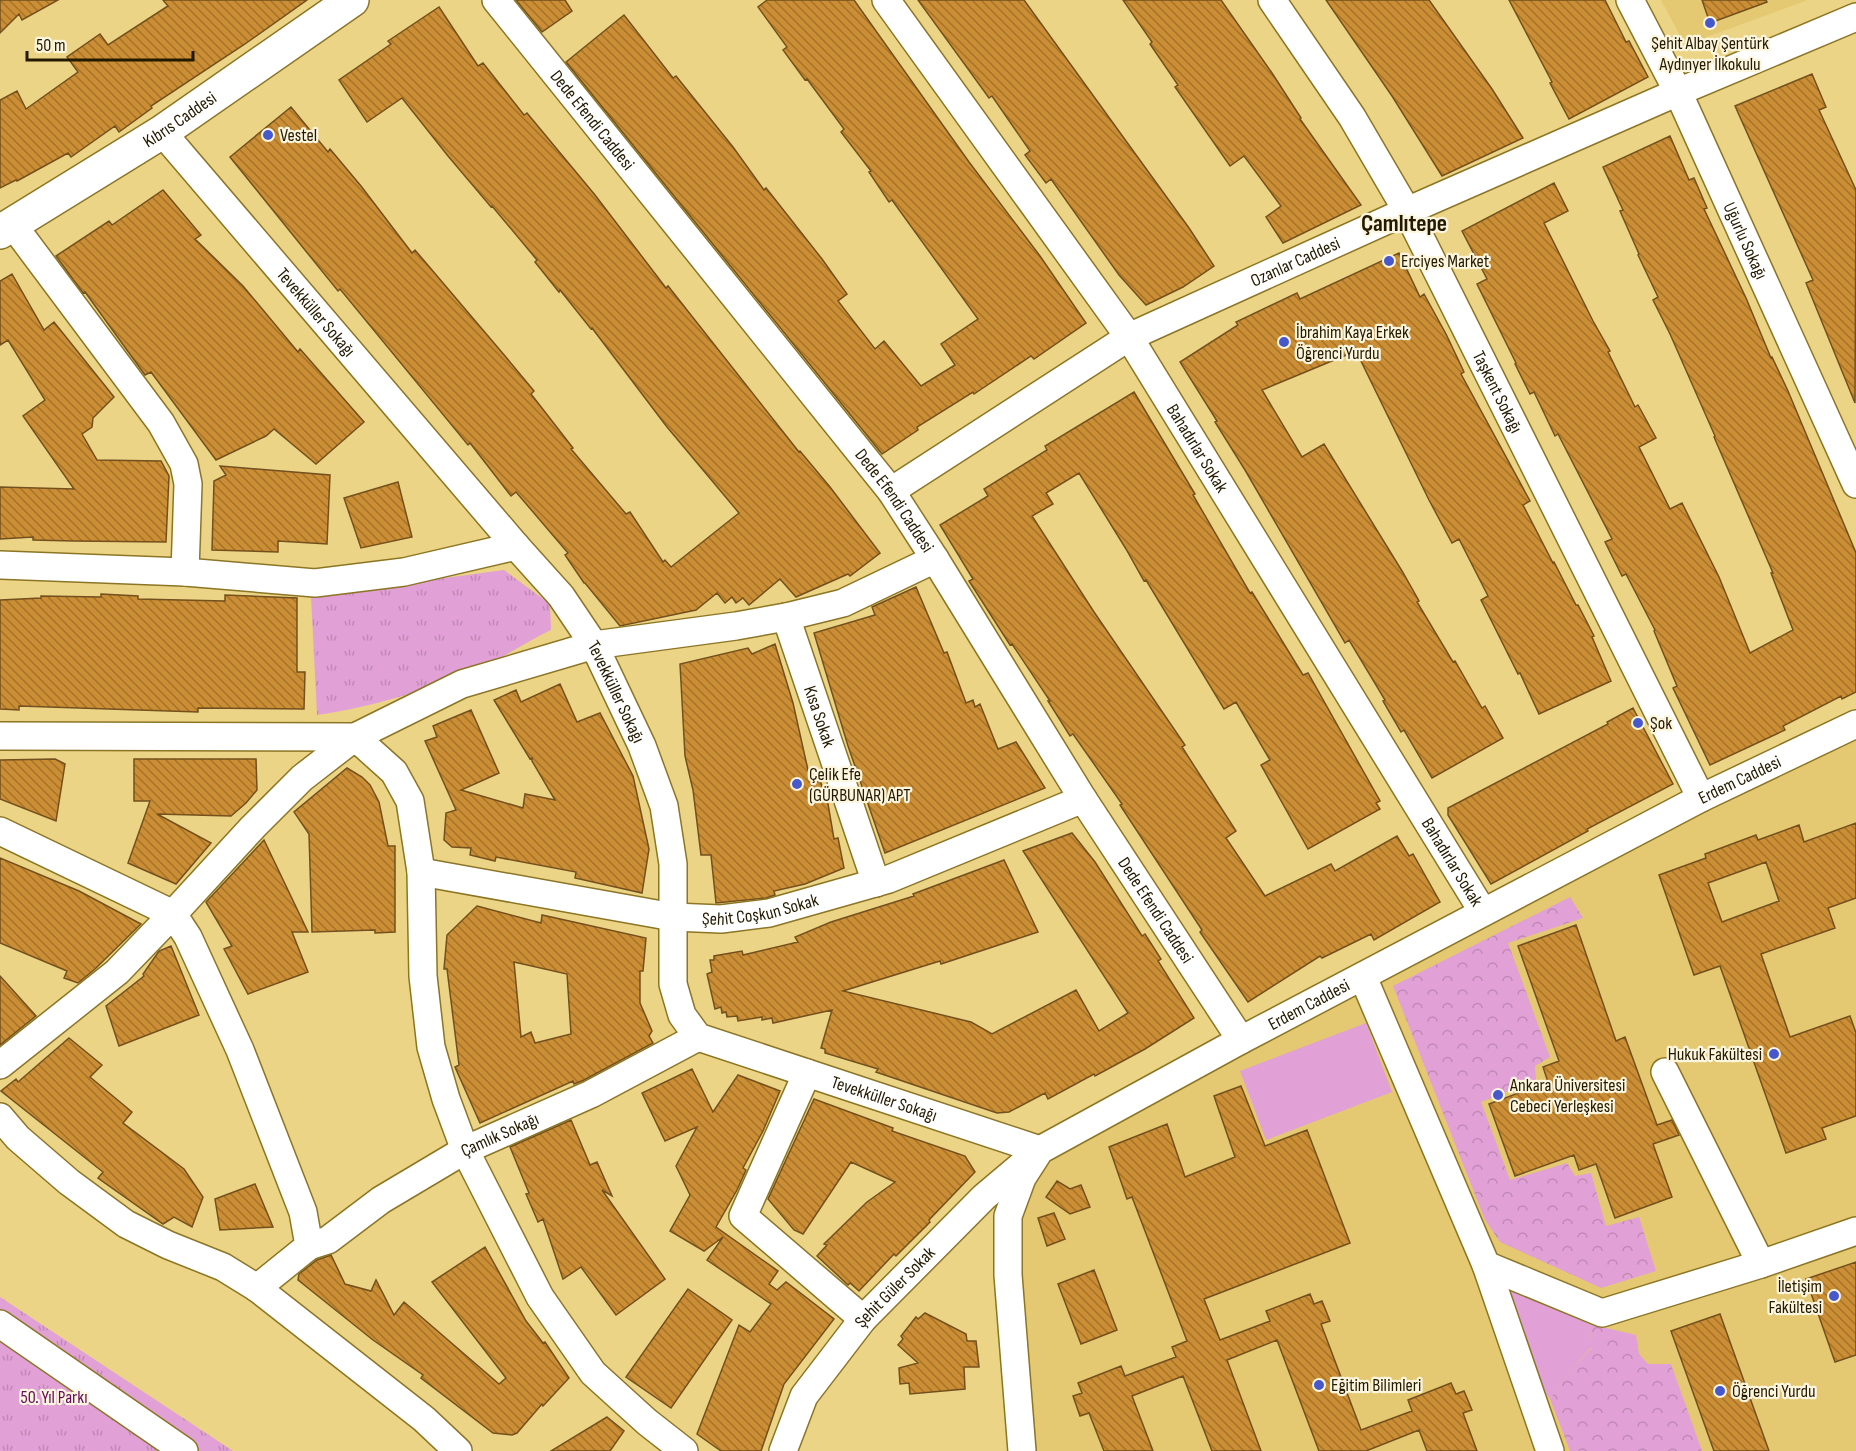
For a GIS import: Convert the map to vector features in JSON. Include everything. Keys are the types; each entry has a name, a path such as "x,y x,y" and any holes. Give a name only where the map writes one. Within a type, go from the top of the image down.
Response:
{"main road":[{"name":"Kıbrıs Caddesi","path":"7,229 162,132 352,0"}],"street":[{"name":"Dede Efendi Caddesi","path":"496,0 891,491 1083,799 1241,1040"},
{"name":"Bahadırlar Sokak","path":"886,0 1129,337 1483,912"},
{"name":"Taşkent Sokağı","path":"1272,0 1352,117 1407,211 1701,798"},
{"name":"Uğurlu Sokağı","path":"1630,0 1678,92 1856,484"},
{"name":"Ozanlar Caddesi","path":"891,491 1129,337 1407,211 1856,17"},
{"name":"Tevekküller Sokağı","path":"162,132 561,596 594,645 642,746 664,806 673,864 673,984 682,1016 698,1037 1040,1150"},
{"path":"7,229 162,423 184,464 188,484 185,572"},
{"path":"0,565 185,572 315,583 404,572 516,546"},
{"path":"0,1065 117,972 302,778 355,737 462,684 594,645 736,626 843,603 935,559"},
{"name":"Kısa Sokak","path":"786,617 876,883"},
{"name":"Erdem Caddesi","path":"1022,1451 1008,1275 1008,1216 1022,1178 1040,1150 1241,1040 1701,798 1856,724"},
{"path":"0,736 355,737 394,772 410,801 421,872 423,976 431,1047 446,1099 465,1150 540,1297 593,1373 647,1422 684,1451"},
{"name":"Şehit Coşkun Sokak","path":"421,872 673,917 721,919 769,913 889,879 1083,799"},
{"path":"0,831 173,914 189,937 240,1050 303,1212 309,1246"},
{"path":"1363,976 1486,1265 1550,1451"},
{"name":"Çamlık Sokağı","path":"257,1288 309,1246 328,1240 381,1200 465,1150 591,1094 698,1037"},
{"path":"1665,1072 1761,1264"},
{"path":"807,1073 743,1216 863,1319"},
{"path":"0,1117 18,1138 69,1182 126,1224 168,1245 223,1267 257,1288 424,1419 458,1451"},
{"name":"Şehit Güler Sokak","path":"783,1451 804,1396 863,1319 984,1197 1040,1150"},
{"path":"1486,1265 1602,1314 1761,1264 1856,1231"},
{"path":"0,1324 184,1451"}],"shaded area":[{"name":"Şehit Albay Şentürk Aydınyer İlkokulu","path":"1661,0 1808,0 1685,45"},
{"name":"Ankara Üniversitesi Cebeci Yerleşkesi","path":"1856,724 1856,1451 1022,1451 1008,1275 1022,1178 1040,1150"}],"green space":[{"path":"504,570 550,604 551,630 502,657 435,685 388,700 317,715 311,596"},
{"path":"1570,897 1583,918 1508,943 1550,1057 1535,1066 1536,1080 1481,1102 1510,1180 1567,1163 1575,1176 1591,1173 1606,1226 1639,1217 1656,1271 1601,1288 1500,1242 1485,1220 1393,986"},
{"path":"1366,1023 1392,1092 1266,1140 1240,1071"},
{"path":"1509,1291 1525,1292 1589,1324 1592,1347 1572,1368 1550,1399 1540,1386"},
{"name":"50. Yıl Parkı","path":"0,1297 233,1451 0,1451"},
{"path":"1589,1324 1636,1335 1639,1354 1648,1364 1671,1364 1702,1451 1570,1451 1550,1399 1572,1368 1592,1348"}],"building":[{"path":"0,0 58,0 22,20 19,14 0,33"},
{"path":"163,0 307,0 151,106 152,108 119,132 115,126 71,157 68,153 0,188 0,100 17,91 26,109 78,72 67,57 100,34 108,45 168,6"},
{"path":"516,0 565,0 572,11 542,32"},
{"path":"767,0 854,0 1086,323 1034,359 1031,356 974,394 973,392 917,427 918,430 882,454 566,62 624,15 673,78 676,76 764,190 766,188 822,259 847,294 838,301 875,349 884,341 921,386 955,365 941,344 978,319 892,200 889,202 869,172 871,171 841,132 844,129 783,50 787,47 758,7"},
{"path":"918,0 1024,0 1214,266 1183,287 1146,305 1119,275 1051,179 1046,183 1025,155 1030,151 992,96 989,98"},
{"path":"1123,0 1221,0 1272,73 1300,119 1361,205 1283,243 1266,217 1281,206 1244,156 1230,166 1175,87 1178,85"},
{"path":"1326,0 1429,0 1492,89 1523,138 1442,176 1392,96"},
{"path":"1509,0 1605,0 1626,42 1629,41 1648,77 1569,119"},
{"path":"1702,0 1766,0 1767,2 1710,23"},
{"path":"439,7 478,66 483,63 524,115 527,113 595,195 666,288 668,286 799,452 830,487 880,553 850,576 848,574 796,597 780,579 749,605 743,598 736,603 732,597 725,603 717,593 696,610 620,626 584,583 565,555 568,553 516,492 511,496 470,443 468,445 340,289 338,291 230,157 291,107 328,152 330,149 361,186 412,253 415,250 534,391 531,394 573,448 571,449 626,514 630,512 663,562 665,560 671,567 739,513 667,427 592,328 535,262 537,260 402,98 367,122 339,80 391,44 388,41"},
{"path":"1812,74 1826,107 1819,110 1856,190 1855,403 1806,283 1813,280 1735,106"},
{"path":"1670,136 1689,180 1694,178 1707,208 1704,209 1788,391 1856,553 1856,692 1842,699 1841,696 1783,726 1785,730 1710,765 1673,688 1677,686 1655,630 1626,574 1622,576 1605,542 1612,539 1558,434 1555,436 1534,392 1530,394 1477,284 1487,279 1462,231 1554,183 1568,211 1544,223 1610,351 1608,352 1635,407 1638,405 1656,438 1639,447 1670,509 1682,503 1719,577 1750,653 1793,630 1771,573 1773,573 1715,436 1653,300 1658,297 1638,255 1620,211 1623,210 1603,167"},
{"path":"163,190 201,235 195,239 243,286 298,352 300,349 364,422 316,464 274,429 266,436 216,460 151,372 145,375 56,256 109,221 112,225"},
{"path":"1399,253 1420,297 1424,294 1446,334 1464,372 1461,374 1530,501 1523,505 1594,636 1592,637 1611,681 1539,714 1481,600 1488,596 1459,539 1452,543 1356,351 1262,390 1302,457 1324,444 1402,571 1419,601 1417,602 1453,662 1455,661 1482,708 1485,706 1503,738 1432,778 1404,730 1401,732 1383,701 1385,700 1349,640 1345,643 1215,422 1217,421 1180,362 1238,325 1236,322 1297,293 1300,299"},
{"path":"12,274 44,330 54,322 114,397 93,418 92,427 82,434 97,460 161,461 169,476 166,542 33,540 33,537 0,539 0,487 74,489 23,416 45,400 8,340 0,345 0,281"},
{"path":"1134,392 1195,494 1193,495 1250,593 1252,592 1303,675 1308,673 1380,801 1376,803 1380,809 1308,849 1261,765 1270,760 1236,702 1224,709 1079,473 1046,493 1053,504 1032,516 1185,745 1182,747 1236,831 1226,838 1265,896 1331,864 1335,871 1397,836 1409,856 1413,854 1440,902 1374,940 1371,934 1322,958 1320,956 1248,1002 1200,932 1202,930 1120,805 1122,804 1073,734 1070,736 1048,701 1050,701 1012,644 1010,645 969,581 973,579 940,525 988,496 984,489 1047,450 1045,446"},
{"path":"220,466 330,475 327,544 278,541 278,552 212,550 214,481 226,475"},
{"path":"398,482 412,537 361,548 344,498"},
{"path":"916,587 944,653 947,652 966,703 973,700 975,707 980,704 998,749 1016,742 1045,788 885,853 848,746 814,633 875,615 872,607"},
{"path":"101,594 138,596 138,599 225,601 225,595 297,598 297,672 305,672 304,709 198,708 198,712 19,706 19,710 0,709 0,600 41,598 41,596 101,597"},
{"path":"775,644 793,703 808,770 816,768 828,804 834,839 838,838 844,868 805,884 774,891 775,895 766,898 716,903 711,855 701,855 693,790 685,756 680,664 748,648 752,654"},
{"path":"560,684 577,722 600,713 633,776 649,849 642,893 575,878 576,872 496,857 495,861 470,855 471,848 452,847 444,840 446,813 456,810 425,741 437,737 433,726 471,710 499,773 461,790 523,808 525,794 555,800 532,758 530,759 494,700 516,690 521,702"},
{"path":"1633,708 1673,784 1587,829 1588,831 1491,884 1448,815 1448,808 1608,724 1607,722"},
{"path":"55,759 65,764 56,821 0,799 0,760"},
{"path":"134,759 256,759 257,790 231,816 157,814 211,843 176,884 128,863 150,801 134,801"},
{"path":"347,768 370,785 379,802 388,846 395,846 395,932 375,933 375,930 312,932 309,834 294,812"},
{"path":"1856,823 1856,898 1828,908 1835,928 1761,954 1790,1037 1850,1016 1856,1033 1856,1116 1822,1128 1826,1139 1786,1153 1720,966 1694,975 1659,875 1706,858 1705,854 1756,835 1758,840 1799,825 1804,842","holes":["1766,862 1779,901 1722,922 1708,883"]},
{"path":"1072,833 1095,862 1142,936 1145,934 1161,959 1158,961 1194,1018 1145,1049 1095,1076 1094,1074 1048,1099 1045,1093 1009,1112 997,1113 876,1072 878,1069 825,1053 825,1049 821,1048 832,1010 773,1023 772,1018 762,1020 762,1017 738,1021 737,1016 727,1017 726,1012 722,1013 721,1007 715,1009 707,974 712,972 710,960 714,960 714,956 742,951 743,955 798,942 795,937 831,922 914,896 913,894 1004,860 1038,932 941,964 940,961 843,991 971,1022 992,1034 1076,990 1099,1031 1128,1013 1023,851"},
{"path":"264,840 308,932 292,932 308,972 248,994 224,949 232,946 206,902"},
{"path":"0,858 79,891 141,924 78,983 64,978 67,971 0,943"},
{"path":"477,906 541,923 542,915 646,938 643,971 640,971 640,1003 652,1031 649,1036 653,1043 584,1080 574,1084 573,1081 480,1123 455,1067 459,1065 447,969 444,969 447,935","holes":["514,962 567,974 571,1034 535,1043 531,1032 521,1037"]},
{"path":"1576,925 1616,1041 1625,1037 1657,1125 1672,1120 1679,1135 1653,1144 1672,1197 1615,1218 1596,1164 1579,1170 1574,1155 1515,1176 1489,1104 1548,1082 1543,1067 1559,1061 1518,946"},
{"path":"171,946 199,1015 119,1046 106,1006 144,976 143,974 159,951"},
{"path":"0,976 36,1016 0,1045"},
{"path":"69,1038 102,1065 90,1077 132,1112 123,1123 184,1169 203,1197 192,1227 174,1217 163,1224 98,1178 103,1172 1,1091 16,1079 18,1082"},
{"path":"692,1069 713,1112 738,1075 780,1091 763,1131 743,1168 746,1170 737,1190 716,1227 778,1271 769,1284 777,1290 786,1282 834,1319 784,1384 761,1451 721,1451 697,1434 739,1325 750,1332 771,1304 707,1260 723,1237 704,1251 670,1231 690,1195 676,1166 697,1127 665,1141 642,1093"},
{"path":"1241,1086 1265,1146 1307,1130 1350,1243 1204,1299 1220,1340 1270,1321 1266,1311 1310,1294 1314,1304 1322,1301 1330,1321 1321,1324 1361,1430 1412,1411 1408,1400 1451,1383 1456,1394 1464,1391 1472,1410 1463,1413 1477,1451 1427,1451 1419,1430 1366,1451 1319,1451 1277,1340 1227,1360 1261,1451 1212,1451 1183,1376 1132,1396 1153,1451 1104,1451 1089,1413 1080,1416 1073,1396 1082,1393 1078,1383 1121,1366 1125,1376 1176,1357 1172,1347 1187,1341 1132,1197 1127,1199 1109,1147 1167,1124 1185,1177 1235,1157 1214,1096"},
{"path":"814,1099 893,1128 892,1131 965,1156 975,1172 929,1220 930,1222 896,1256 894,1254 859,1291 850,1283 848,1285 817,1256 827,1245 824,1244 867,1202 895,1182 851,1162 803,1234 794,1230 768,1199"},
{"path":"571,1120 590,1165 597,1162 612,1196 602,1190 665,1279 616,1315 581,1267 563,1279 543,1219 538,1222 510,1147"},
{"path":"1057,1181 1070,1189 1081,1185 1090,1207 1070,1214 1046,1197"},
{"path":"255,1184 273,1227 220,1230 215,1199"},
{"path":"1054,1213 1065,1239 1047,1246 1038,1218"},
{"path":"485,1247 526,1321 543,1343 545,1342 569,1378 517,1433 512,1435 493,1433 421,1378 423,1375 373,1340 298,1280 299,1274 317,1260 331,1255 345,1284 371,1291 376,1280 394,1315 404,1302 499,1384 506,1378 432,1282"},
{"name":"İletişim Fakültesi","path":"1856,1262 1856,1355 1835,1362 1806,1279"},
{"path":"1094,1270 1117,1330 1081,1344 1058,1284"},
{"path":"688,1289 732,1320 671,1408 626,1377"},
{"path":"925,1313 966,1334 967,1341 976,1341 979,1367 964,1367 965,1389 910,1394 909,1383 900,1384 899,1368 918,1363 898,1345 903,1339 901,1336 916,1317 918,1319"},
{"name":"Öğrenci Yurdu","path":"1720,1314 1769,1451 1714,1451 1671,1331"},
{"path":"607,1417 624,1431 610,1451 551,1451"}],"place":[{"name":"Şehit Albay Şentürk Aydınyer İlkokulu","path":"1710,23"},
{"name":"Vestel","path":"268,135"},
{"name":"Erciyes Market","path":"1389,261"},
{"name":"İbrahim Kaya Erkek Öğrenci Yurdu","path":"1284,342"},
{"name":"Şok","path":"1638,723"},
{"name":"Çelik Efe (GÜRBUNAR) APT","path":"797,784"},
{"name":"Hukuk Fakültesi","path":"1774,1054"},
{"name":"Ankara Üniversitesi Cebeci Yerleşkesi","path":"1498,1095"},
{"name":"İletişim Fakültesi","path":"1834,1296"},
{"name":"Eğitim Bilimleri","path":"1319,1385"},
{"name":"Öğrenci Yurdu","path":"1720,1391"}],"district":[{"name":"Çamlıtepe","path":"1404,223"}]}
